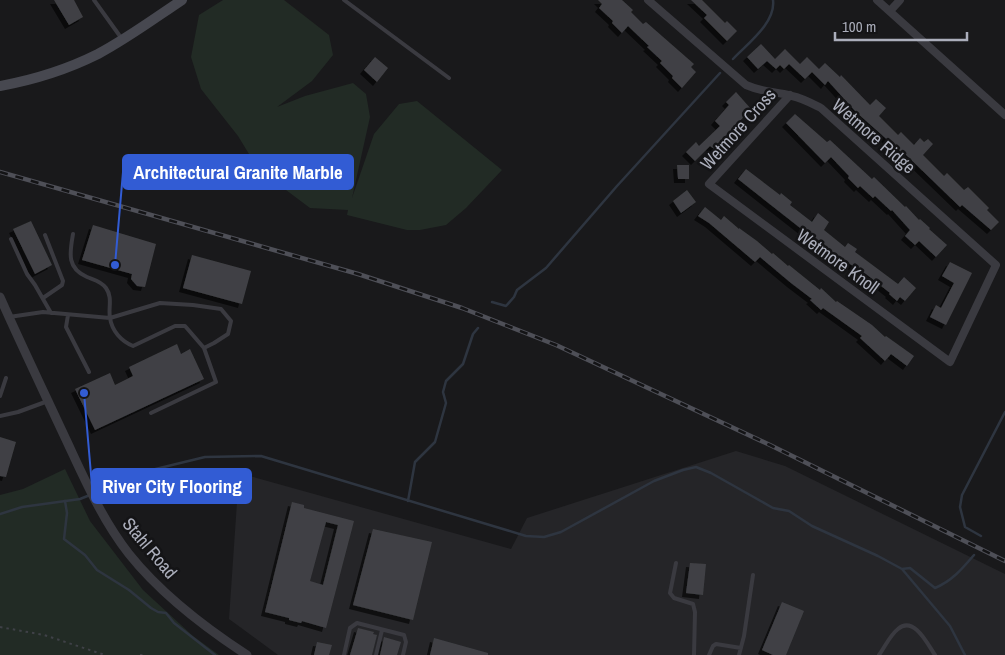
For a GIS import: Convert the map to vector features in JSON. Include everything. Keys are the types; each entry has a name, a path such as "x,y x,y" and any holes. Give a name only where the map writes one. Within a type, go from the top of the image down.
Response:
{"main road":[{"path":"0,86 36,78 98,54 182,0"}],"street":[{"name":"Wetmore Ridge","path":"648,0 739,80 759,91 804,99 829,114 996,265 950,362"},
{"path":"877,0 1005,115"},
{"path":"890,11 900,0"},
{"name":"Wetmore Cross","path":"709,184 790,95"},
{"name":"Wetmore Knoll","path":"709,184 950,362"},
{"name":"Stahl Road","path":"0,297 82,475 102,514 130,555 161,588 186,610 247,655"}],"lane":[{"path":"94,0 122,39"},
{"path":"344,0 352,4"},
{"path":"348,0 449,78"},
{"path":"74,234 69,256 76,270 99,281 106,288 110,298 110,318 116,334 125,343 134,346 175,326 185,326 204,348 216,382 152,413"},
{"path":"43,298 62,285 64,281 44,235"},
{"path":"11,239 27,274 51,313"},
{"path":"9,317 43,312 110,318 160,303 221,309 231,321 228,334 214,344 204,348"},
{"path":"68,315 66,327 88,372"},
{"path":"0,396 6,378"},
{"path":"0,416 18,412 48,400"},
{"path":"676,563 670,593 674,598 693,604 695,612 694,655"},
{"path":"739,655 744,636 753,575"},
{"path":"344,655 350,628 358,624 404,635 406,642 403,655"},
{"path":"879,655 898,628 907,625 916,628 935,655"},
{"path":"376,655 382,630"},
{"path":"709,655 716,644 741,648"}],"path":[{"path":"0,627 44,635 105,655"},
{"path":"140,655 146,655"}],"shaded area":[{"path":"223,0 284,0 329,35 333,55 312,81 277,107 305,96 353,83 366,94 370,117 352,198 374,134 399,104 417,101 502,170 466,208 446,225 420,230 407,230 347,215 348,210 310,208 270,178 249,154 238,136 201,89 191,57 199,15"},
{"path":"736,451 785,466 1005,574 1005,655 278,655 229,619 239,473 511,549 527,518"},
{"path":"65,469 90,521 143,590 193,636 219,655 0,655 0,495 23,489"}],"building":[{"path":"54,0 74,0 83,17 69,25"},
{"path":"598,0 622,0 633,10 631,12 643,24 646,22 694,64 691,67 696,72 682,88 660,63 662,61 647,47 649,46 628,26 622,33 612,23 613,21 599,8 602,4"},
{"path":"691,0 702,0 725,23 727,21 737,31 727,41 704,18 707,15"},
{"path":"761,44 775,59 785,49 800,64 807,57 819,69 825,63 840,77 841,75 870,105 876,99 886,108 879,116 898,135 901,132 914,145 920,138 924,142 928,139 933,144 923,155 944,176 947,173 964,190 968,187 989,208 987,210 999,222 991,230 962,205 960,207 902,151 856,112 828,81 825,85 812,72 805,79 789,64 784,69 780,65 776,69 767,61 758,69 747,57"},
{"path":"375,57 388,68 377,82 364,70"},
{"path":"736,92 751,109 714,149 710,146 695,161 686,152 696,142 699,146 720,126 715,121 729,105 726,102"},
{"path":"795,114 827,142 830,140 872,179 874,177 947,245 936,257 919,241 915,245 905,236 910,230 892,210 875,196 873,198 860,186 858,188 831,157 825,163 786,123"},
{"path":"677,165 689,165 689,179 678,179"},
{"path":"746,169 780,195 781,193 792,202 790,205 812,222 818,213 829,222 824,230 845,247 848,243 857,249 855,252 898,284 904,277 916,288 905,301 900,297 897,301 866,274 832,253 738,179"},
{"path":"687,190 696,202 681,213 673,201"},
{"path":"705,207 721,220 724,216 820,290 821,288 836,302 872,325 885,337 914,356 907,366 891,354 885,361 860,338 862,336 823,308 821,310 810,300 812,299 760,257 755,262 698,216"},
{"path":"31,221 52,265 35,274 13,229"},
{"path":"93,225 156,244 145,287 137,286 131,279 132,274 82,260"},
{"path":"192,255 251,271 242,304 183,288"},
{"path":"950,262 972,273 946,325 930,317 936,305 941,308 954,283 942,276"},
{"path":"177,344 181,354 190,349 204,379 95,430 75,389 110,373 115,385 133,376 129,367"},
{"path":"0,437 16,442 6,477 0,476"},
{"path":"292,502 304,505 304,508 354,521 326,628 302,621 301,623 289,620 289,618 265,612","holes":["326,522 338,525 323,585 310,581"]},
{"path":"373,529 432,542 413,620 353,605"},
{"path":"690,563 706,564 703,595 686,593"},
{"path":"782,602 804,611 786,655 773,655 762,650"},
{"path":"358,628 374,632 373,634 377,635 372,655 350,655"},
{"path":"384,637 401,642 397,655 380,655"},
{"path":"434,638 488,653 488,655 430,655"},
{"path":"317,642 332,645 329,655 314,655"}],"waterway":[{"path":"733,59 753,40 765,25 773,9 773,0"},
{"path":"492,302 506,306 517,290 546,268 617,186 720,73"},
{"path":"408,501 415,462 435,442 446,403 443,392 446,381 463,364 473,334 478,328"},
{"path":"981,536 965,527 960,507 962,495 1005,412"},
{"path":"95,492 135,474 205,457 261,456 526,536 544,537 561,532 654,481 696,467 711,473 773,508 789,511 812,526 902,569 950,626 965,655"},
{"path":"0,514 22,507 80,499 90,495"},
{"path":"65,501 67,513 64,539 85,555 97,570 129,590 151,608 158,612 166,613 174,623 215,655"},
{"path":"902,569 910,568 935,588 952,578 974,555"}],"railway":[{"path":"0,172 358,274 462,308 556,345 770,445 1005,561"}],"place":[{"name":"Architectural Granite Marble","path":"115,265"},
{"name":"River City Flooring","path":"84,393"}]}
